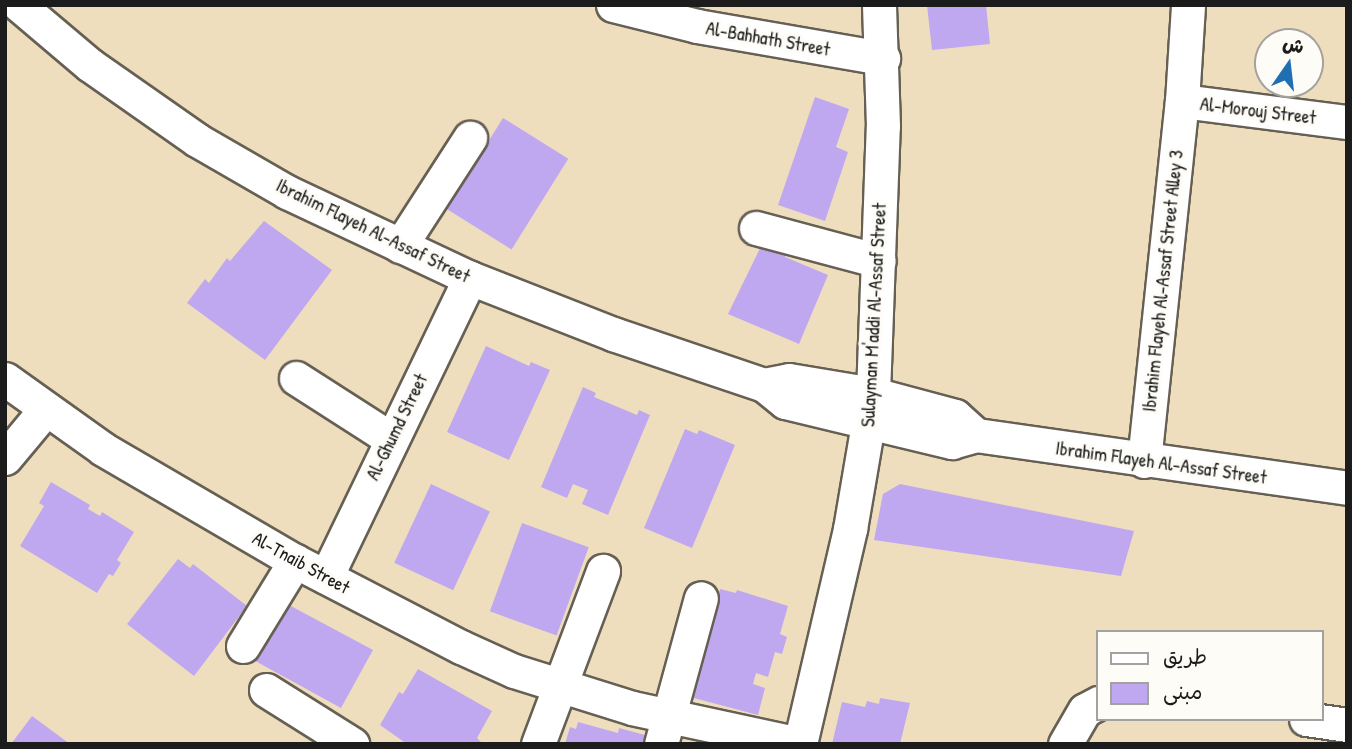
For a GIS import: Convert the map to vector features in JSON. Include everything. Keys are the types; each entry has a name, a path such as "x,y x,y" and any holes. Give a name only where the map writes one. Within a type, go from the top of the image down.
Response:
{"street":[{"name":"Ibrahim Flayeh Al-Assaf Street","path":"19,5 90,65 197,140 287,191 470,278 613,334 764,385 789,380 952,442 976,435 1347,488"},
{"name":"Al-Bahhath Street","path":"613,5 709,29 883,58"},
{"name":"Sulayman M'addi Al-Assaf Street","path":"800,744 850,529 871,409 879,261 883,58 879,5"},
{"name":"Al-Morouj Street","path":"1188,5 1182,101 1347,122"},
{"name":"Ibrahim Flayeh Al-Assaf Street Alley 3","path":"1144,461 1182,101"},
{"path":"400,246 470,138"},
{"path":"756,228 879,261"},
{"name":"Al-Ghumd Street","path":"326,577 470,278"},
{"path":"296,378 391,439"},
{"name":"Al-Tnaib Street","path":"5,379 103,449 295,561 461,647 665,730 800,744"},
{"path":"5,458 46,410"},
{"path":"243,646 295,561"},
{"path":"538,744 603,571"},
{"path":"665,730 701,598"},
{"path":"266,690 352,744"},
{"path":"1065,744 1085,709 1096,704"},
{"path":"1322,721 1347,724"}],"building":[{"path":"927,5 986,5 990,44 932,50"},
{"path":"815,97 849,109 836,147 848,152 825,221 778,205"},
{"path":"503,118 568,159 512,250 446,209"},
{"path":"264,221 332,270 265,360 187,303 205,279 209,283 227,258 230,261"},
{"path":"765,238 789,248 785,257 828,275 799,344 728,314"},
{"path":"486,346 529,366 531,362 550,370 509,460 447,432"},
{"path":"583,387 596,393 594,397 637,415 639,410 650,415 608,515 582,504 588,490 573,484 567,498 541,487"},
{"path":"685,429 697,434 699,430 735,445 692,548 644,528"},
{"path":"51,482 90,505 88,509 100,516 102,512 134,532 117,560 121,563 113,576 109,574 97,593 20,546 44,506 39,503"},
{"path":"431,484 490,511 453,590 394,563"},
{"path":"900,484 1134,531 1121,576 874,540 883,494"},
{"path":"522,523 589,547 557,636 490,611"},
{"path":"178,559 190,568 193,564 247,606 194,676 127,624"},
{"path":"720,589 736,593 737,590 788,606 780,634 787,637 782,654 775,652 768,677 756,673 753,684 765,688 758,715 690,697"},
{"path":"289,605 373,650 341,708 248,657 260,635 270,640"},
{"path":"418,669 492,711 477,738 483,744 407,744 380,725 399,692 403,694"},
{"path":"880,698 910,703 900,744 832,744 842,702 865,707 867,701 879,704"},
{"path":"32,716 70,744 11,744"},
{"path":"578,722 618,733 619,728 645,735 642,744 565,744 570,727 576,729"}]}
